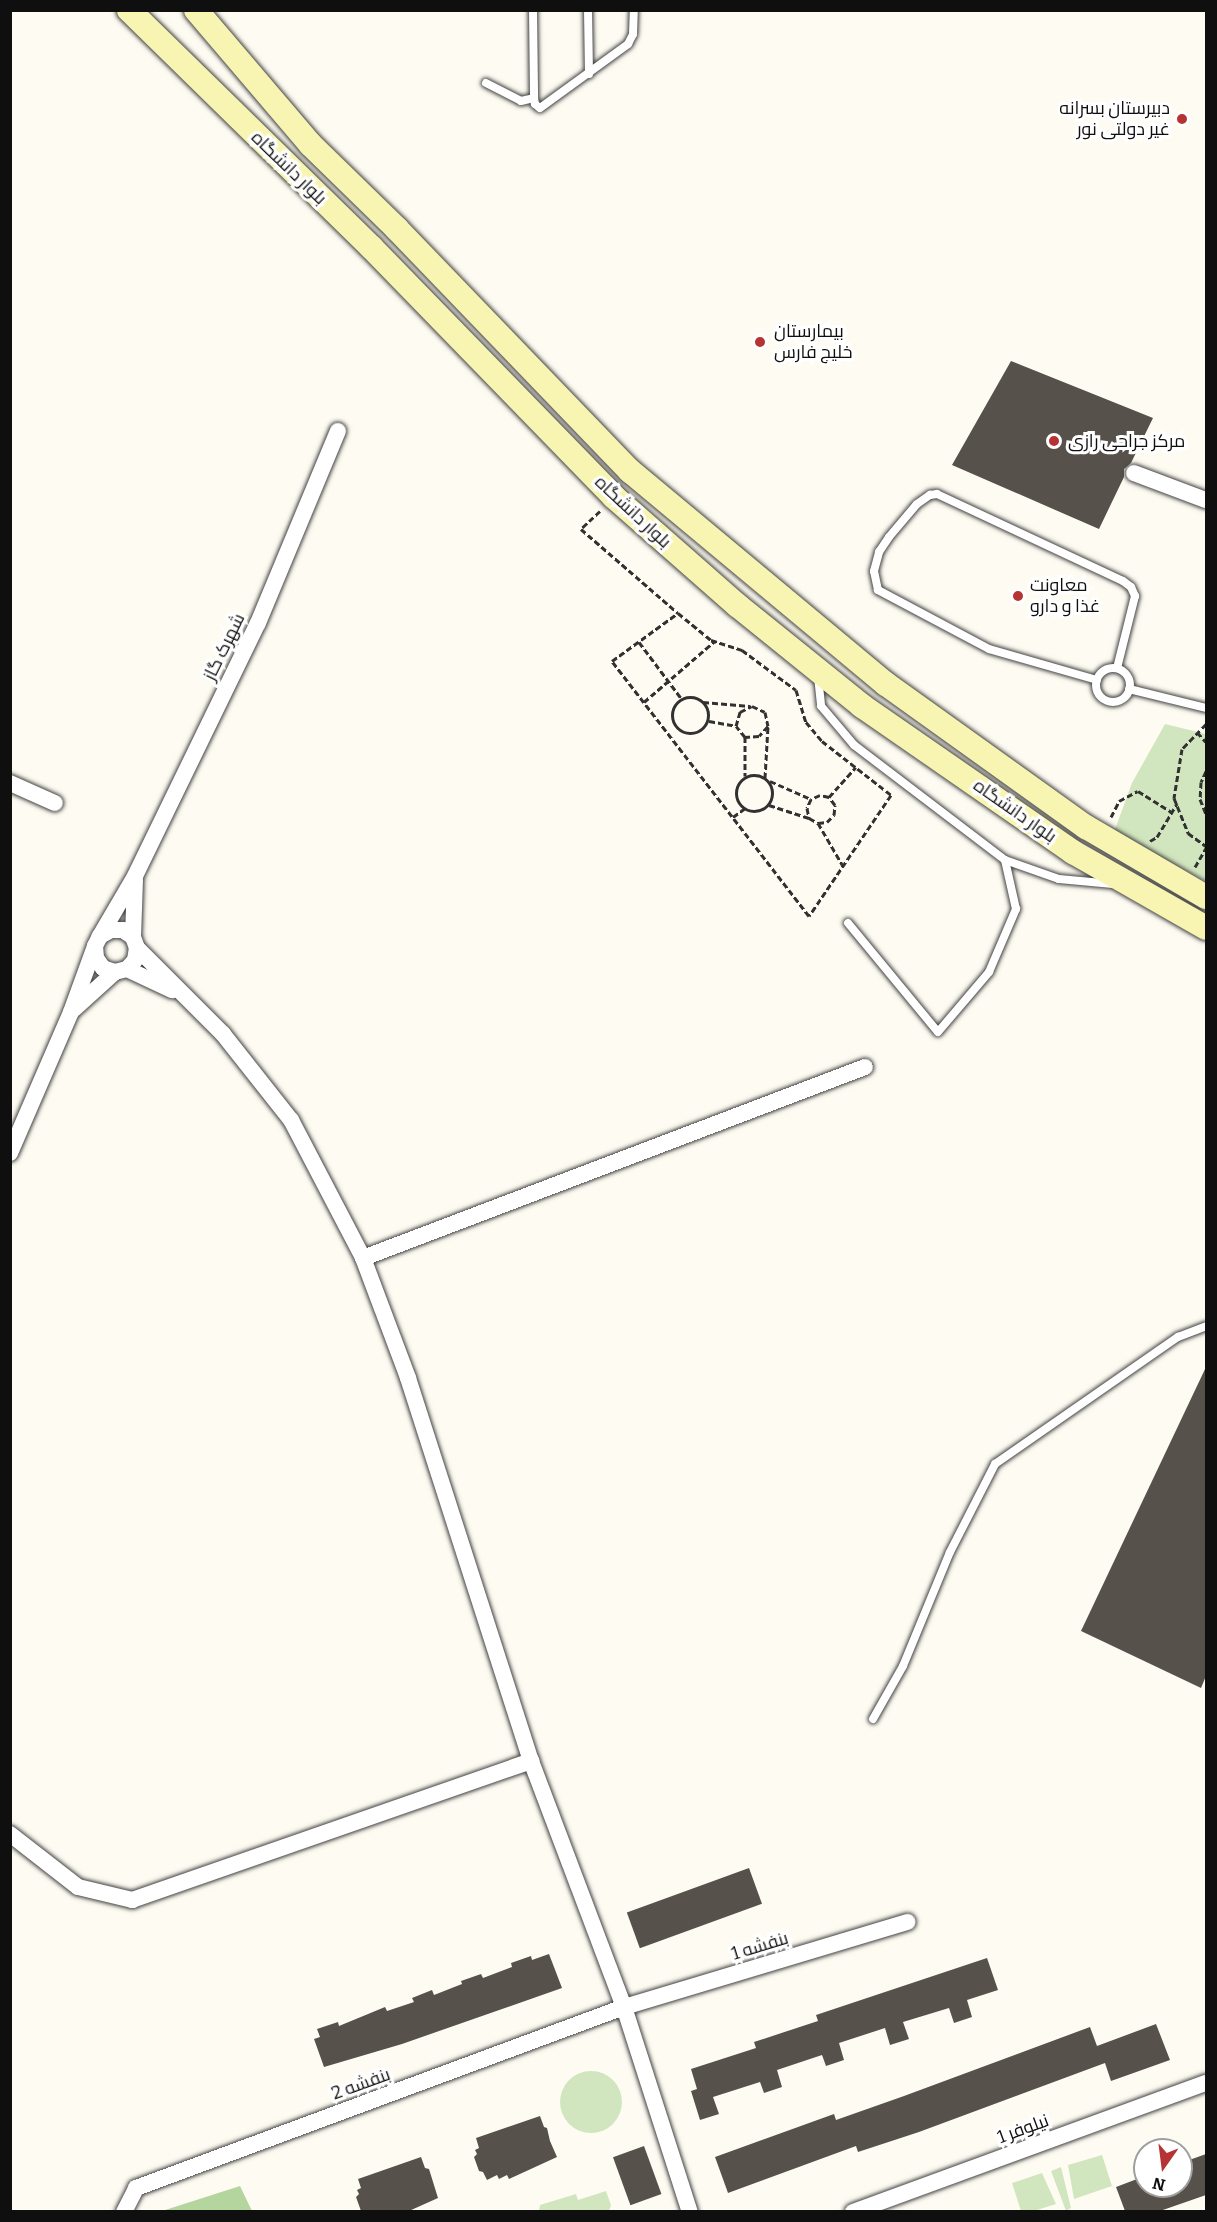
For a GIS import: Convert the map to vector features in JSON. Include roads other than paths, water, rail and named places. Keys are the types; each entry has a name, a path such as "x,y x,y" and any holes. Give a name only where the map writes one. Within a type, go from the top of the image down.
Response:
{"main road":[{"name":"بلوار دانشگاه","path":"196,10 311,145 398,229 630,471 886,684 1093,831 1206,897"},
{"name":"بلوار دانشگاه","path":"133,13 372,248 614,497 737,605 862,706 1073,852 1206,928"},
{"path":"372,248 398,229"}],"street":[{"name":"شهرک گاز","path":"10,1153 14,1134 71,1012 98,941 135,876 258,623 338,431"},
{"path":"1134,473 1206,500"},
{"path":"10,783 55,803"},
{"path":"71,1012 135,960 135,876"},
{"path":"181,994 121,970 104,968 96,958 98,941 111,930 123,930 181,994 223,1034 291,1120 363,1258 408,1378 531,1761 624,2007 690,2211"},
{"path":"363,1258 865,1067"},
{"path":"10,1834 78,1887 132,1900 531,1761"},
{"name":"بنفشه 1","path":"624,2007 908,1922"},
{"name":"بنفشه 2","path":"124,2211 136,2188 624,2007"},
{"name":"نیلوفر 1","path":"853,2211 1206,2083"}],"lane":[{"path":"533,10 534,98 537,107 543,108 628,44 633,34 634,10"},
{"path":"588,10 589,74"},
{"path":"486,83 521,101 534,98"},
{"path":"1096,680 989,649 878,590 874,571 879,552 917,504 930,495 937,494 1123,581 1131,587 1135,596 1117,668"},
{"path":"1117,668 1127,676 1129,689 1122,700 1110,702 1100,696 1096,680 1103,671 1117,668"},
{"path":"817,670 821,706 854,745 1005,860 1059,879 1132,886"},
{"path":"1129,689 1206,708"},
{"path":"848,924 938,1032 989,972 1016,909 1005,860"},
{"path":"873,1719 903,1666 950,1552 995,1464 1178,1337 1206,1326"}],"place":[{"name":"دبیرستان بسرانه غیر دولتی نور","path":"1182,119"},
{"name":"بیمارستان خلیج فارس","path":"760,342"},
{"name":"مرکز جراحی رازی","path":"1054,441"},
{"name":"معاونت غذا و دارو","path":"1018,596"}]}
